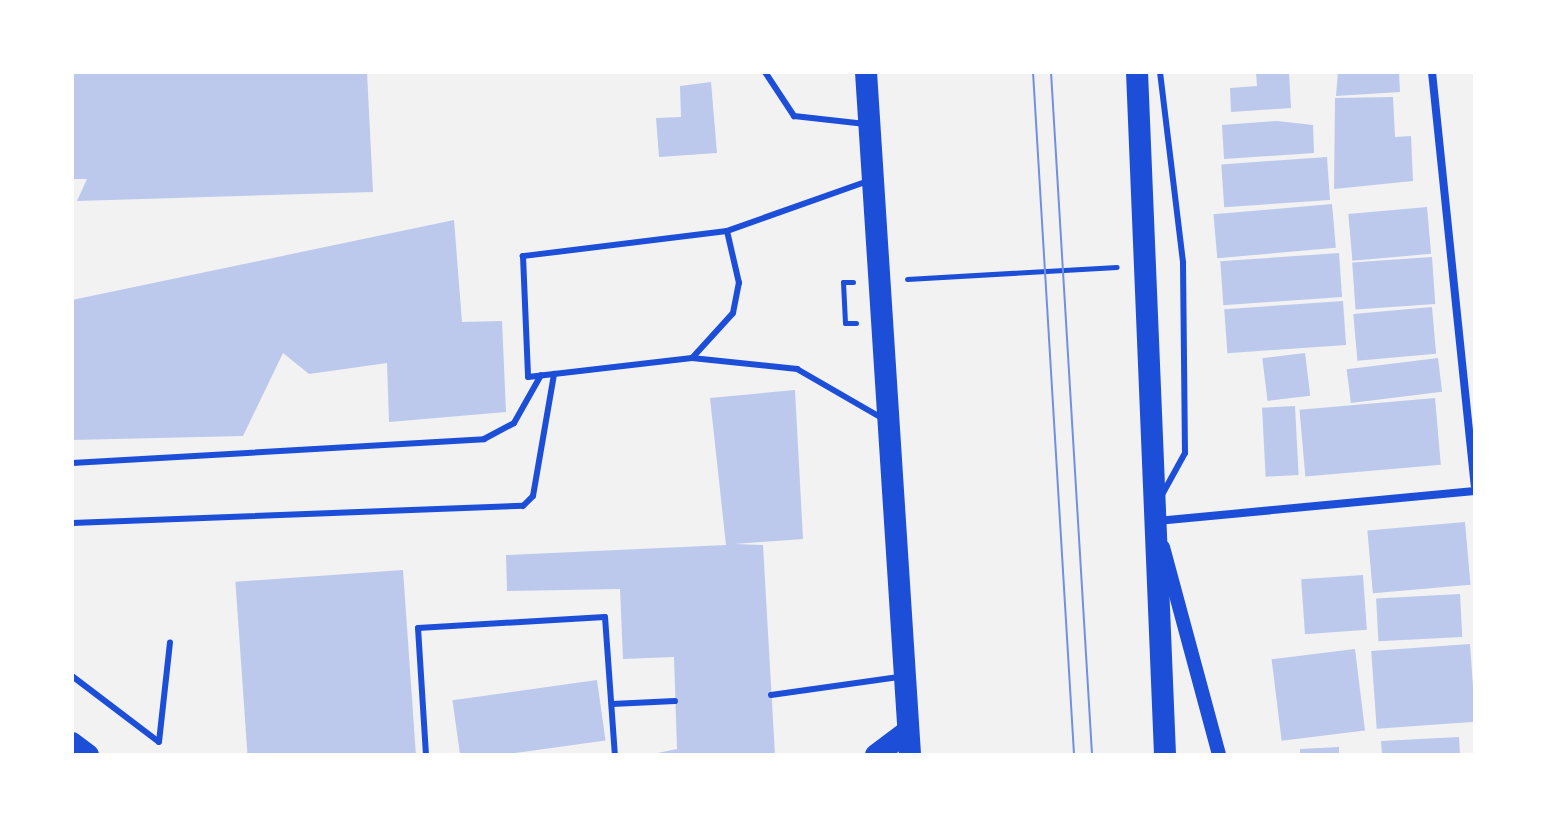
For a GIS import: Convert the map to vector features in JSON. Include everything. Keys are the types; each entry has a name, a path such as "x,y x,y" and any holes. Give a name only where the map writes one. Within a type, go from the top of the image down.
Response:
{"highway":[{"path":"866,72 892,424 902,677 910,755"},
{"path":"1137,72 1165,755"},
{"path":"876,755 908,731"},
{"path":"72,743 88,755"}],"street":[{"path":"1219,755 1155,514 1475,488 1432,72"}],"lane":[{"path":"765,72 794,116 869,125"},
{"path":"1155,514 1185,453 1183,263 1160,72"},
{"path":"875,179 727,231 523,256 528,377 692,358 797,369 892,424"},
{"path":"692,358 733,313 739,283 727,231"},
{"path":"72,523 523,506 533,496 554,374"},
{"path":"72,463 484,439 514,423 541,375"},
{"path":"426,755 418,628 605,617 615,755"},
{"path":"72,676 159,742 170,643"},
{"path":"771,695 902,677"},
{"path":"612,704 675,701"}],"path":[{"path":"889,280 1134,267"},
{"path":"845,323 843,282 858,281"}],"building":[{"path":"72,72 367,72 373,192 77,201 87,179 72,179"},
{"path":"1256,72 1289,72 1291,108 1231,112 1230,88 1257,86"},
{"path":"1338,72 1399,72 1400,92 1336,96"},
{"path":"711,82 717,153 659,157 656,118 681,117 680,86"},
{"path":"1393,97 1395,137 1411,136 1413,181 1334,189 1335,98"},
{"path":"1277,121 1313,125 1314,153 1224,159 1222,125"},
{"path":"1327,157 1330,200 1224,207 1221,164"},
{"path":"1332,204 1336,248 1217,258 1213,214"},
{"path":"1427,207 1431,254 1352,261 1348,214"},
{"path":"454,220 462,322 502,321 506,412 389,422 387,363 309,374 283,353 243,436 72,440 72,300"},
{"path":"1339,253 1342,297 1223,305 1220,261"},
{"path":"1432,257 1435,304 1355,309 1352,263"},
{"path":"1343,301 1346,345 1227,353 1224,309"},
{"path":"1432,307 1436,354 1357,361 1353,314"},
{"path":"1305,353 1310,396 1268,401 1262,358"},
{"path":"1438,358 1442,392 1351,403 1347,369"},
{"path":"795,390 803,539 734,544 763,545 775,755 648,755 677,749 674,657 623,659 620,589 507,591 506,555 726,545 710,398"},
{"path":"1435,398 1441,465 1305,477 1300,410"},
{"path":"1295,406 1299,475 1266,477 1262,408"},
{"path":"1465,522 1470,585 1373,593 1367,531"},
{"path":"403,570 416,755 248,755 235,582"},
{"path":"1363,575 1367,630 1305,634 1301,579"},
{"path":"1460,594 1462,637 1378,641 1376,598"},
{"path":"1470,644 1475,722 1377,729 1371,651"},
{"path":"1355,649 1365,730 1282,741 1272,659"},
{"path":"597,680 605,740 502,755 460,755 452,700"},
{"path":"1459,737 1460,755 1382,755 1381,741"},
{"path":"1339,747 1339,755 1300,755 1300,749"}],"tram line":[{"path":"1033,72 1074,755"},
{"path":"1051,72 1092,755"}]}
